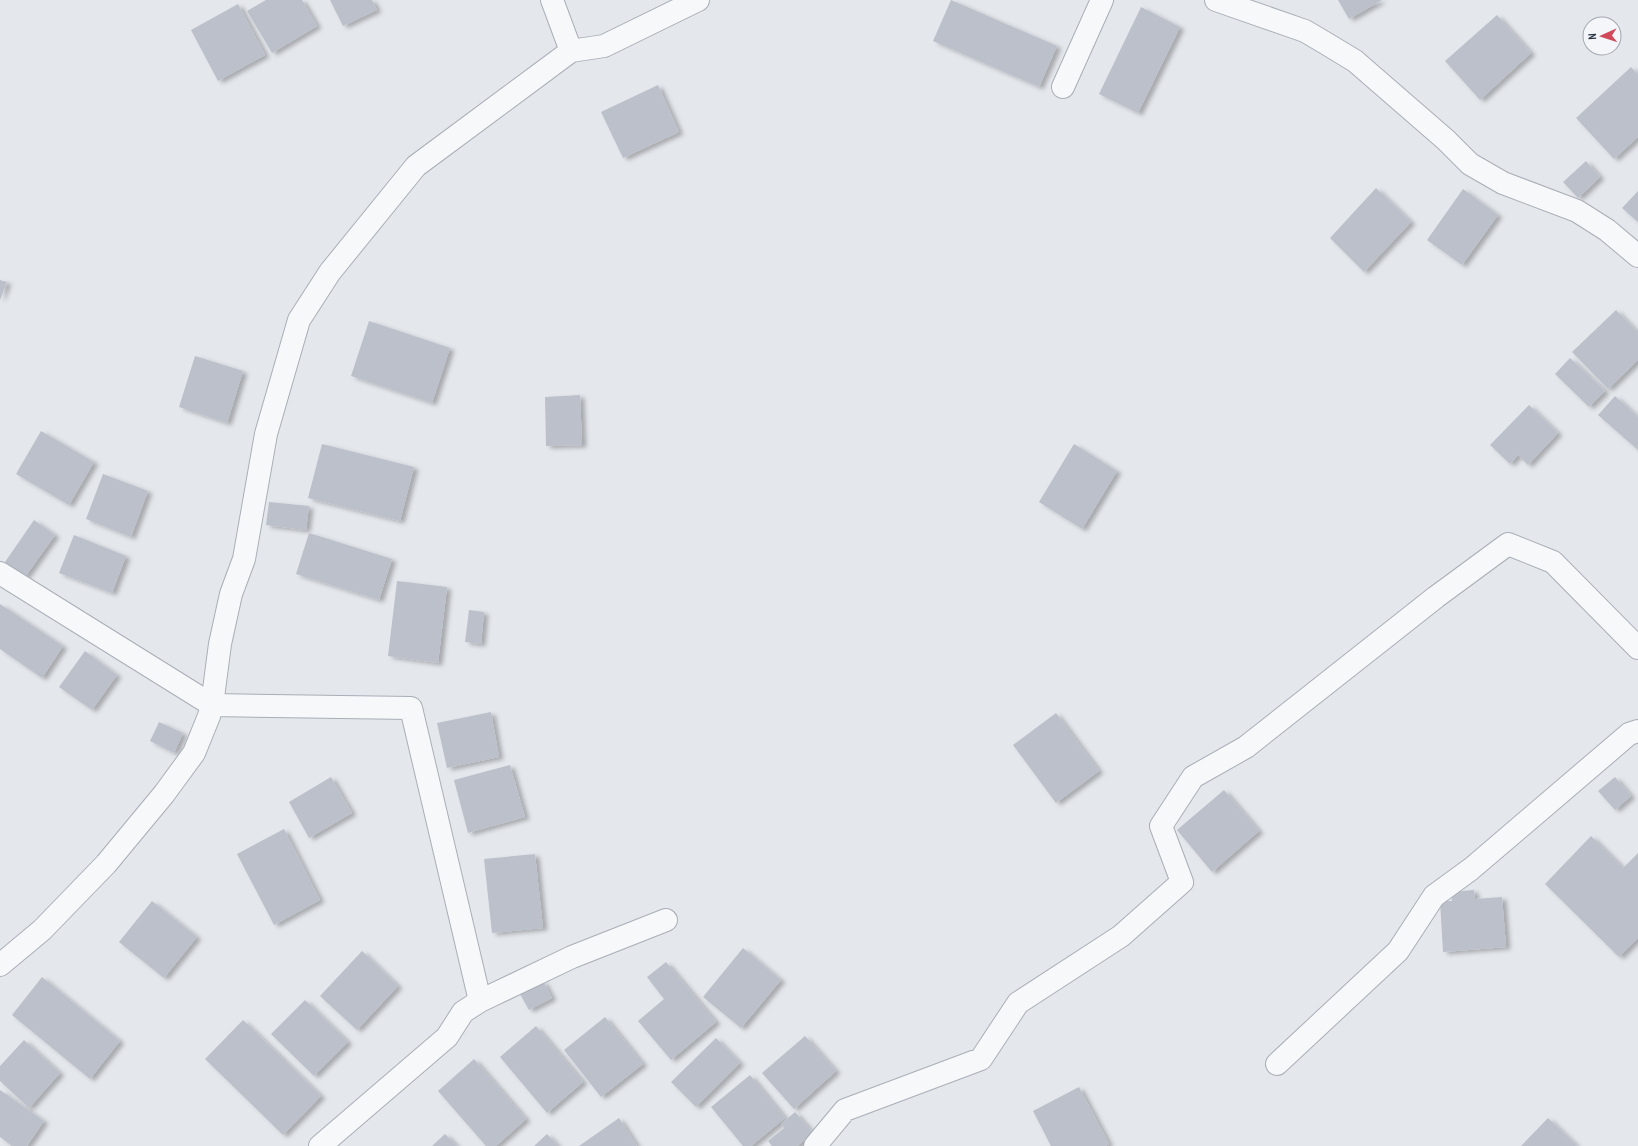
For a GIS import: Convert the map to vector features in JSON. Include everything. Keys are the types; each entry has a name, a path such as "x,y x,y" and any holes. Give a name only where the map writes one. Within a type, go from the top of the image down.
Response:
{"street":[{"path":"552,0 571,51"},
{"path":"0,965 42,930 106,864 164,794 194,753 212,705 220,644 231,594 244,559 266,434 299,320 330,272 416,166 571,51 604,46 698,0"},
{"path":"1063,87 1102,0"},
{"path":"1216,0 1305,31 1344,54 1355,61 1385,86 1446,140 1470,164 1504,183 1577,211 1607,230 1638,256"},
{"path":"815,1146 845,1110 981,1059 1018,1003 1121,936 1182,882 1161,826 1193,777 1246,747 1436,597 1508,544 1553,562 1638,648"},
{"path":"0,573 212,705 411,708 480,1001"},
{"path":"1277,1064 1398,952 1434,896 1471,869 1629,734 1638,731"},
{"path":"320,1146 447,1037 463,1012 480,1001 572,957 666,920"}],"building":[{"path":"266,0 302,0 317,26 272,53 247,11"},
{"path":"330,0 372,0 377,10 343,26"},
{"path":"951,0 1057,46 1039,87 933,41"},
{"path":"1338,0 1382,0 1349,19"},
{"path":"238,4 265,55 218,81 191,30"},
{"path":"1141,7 1180,27 1138,113 1099,94"},
{"path":"1497,15 1531,53 1480,100 1445,61"},
{"path":"1631,67 1638,75 1638,137 1614,159 1576,118"},
{"path":"658,85 679,132 623,158 601,112"},
{"path":"1586,161 1600,177 1578,198 1563,182"},
{"path":"1376,188 1411,222 1364,272 1330,238"},
{"path":"1463,189 1498,215 1462,265 1427,240"},
{"path":"1638,191 1638,222 1622,208"},
{"path":"0,280 7,282 0,300"},
{"path":"1616,310 1638,333 1638,360 1608,389 1572,352"},
{"path":"369,321 450,348 432,403 351,376"},
{"path":"195,356 243,371 227,423 179,407"},
{"path":"1570,358 1605,391 1589,407 1555,374"},
{"path":"580,395 582,445 546,446 545,397"},
{"path":"1615,396 1638,417 1638,450 1598,415"},
{"path":"1529,405 1558,433 1528,465 1518,455 1510,464 1490,445"},
{"path":"41,431 94,462 69,505 16,474"},
{"path":"322,444 414,467 400,521 308,498"},
{"path":"1074,444 1117,471 1082,529 1039,502"},
{"path":"103,474 148,491 131,537 86,519"},
{"path":"269,502 309,506 306,530 266,525"},
{"path":"34,520 55,535 25,577 5,562"},
{"path":"309,533 392,559 379,600 296,574"},
{"path":"74,535 126,556 112,593 59,573"},
{"path":"397,581 447,587 438,663 388,656"},
{"path":"0,604 63,646 42,678 0,649"},
{"path":"469,610 484,612 481,644 465,642"},
{"path":"85,651 117,675 92,710 59,687"},
{"path":"491,712 499,757 447,768 437,723"},
{"path":"1056,713 1099,771 1056,803 1013,745"},
{"path":"159,722 183,733 174,753 150,741"},
{"path":"510,765 525,817 468,833 454,780"},
{"path":"331,777 352,813 309,838 289,802"},
{"path":"1615,777 1631,796 1615,810 1598,791"},
{"path":"1224,790 1259,831 1212,872 1177,830"},
{"path":"284,829 320,900 274,925 237,854"},
{"path":"1591,836 1623,868 1638,853 1638,938 1619,957 1545,884"},
{"path":"535,854 543,928 492,933 484,859"},
{"path":"1474,890 1475,899 1502,897 1506,947 1443,952 1440,901 1452,901 1451,892"},
{"path":"152,901 197,937 164,978 119,942"},
{"path":"743,948 781,980 741,1028 703,997"},
{"path":"362,951 398,986 357,1030 320,996"},
{"path":"666,962 716,1022 671,1060 638,1021 664,999 647,977"},
{"path":"42,977 120,1041 90,1079 12,1015"},
{"path":"543,981 552,998 529,1010 520,994"},
{"path":"305,1000 348,1042 314,1076 271,1034"},
{"path":"605,1017 643,1064 601,1097 564,1050"},
{"path":"243,1020 321,1096 283,1135 205,1059"},
{"path":"536,1026 583,1082 547,1113 500,1057"},
{"path":"805,1036 836,1071 794,1109 762,1073"},
{"path":"716,1038 740,1063 696,1107 671,1082"},
{"path":"24,1040 60,1073 29,1108 0,1081 0,1066"},
{"path":"474,1059 526,1119 496,1146 486,1146 438,1091"},
{"path":"750,1075 785,1118 751,1146 743,1146 711,1107"},
{"path":"1079,1087 1109,1144 1105,1146 1051,1146 1033,1111"},
{"path":"0,1090 44,1121 27,1146 12,1146 0,1137"},
{"path":"795,1112 813,1133 797,1146 772,1146 768,1141 784,1128 781,1124"},
{"path":"619,1118 637,1146 579,1146"},
{"path":"1548,1118 1577,1146 1521,1146"},
{"path":"445,1134 457,1146 432,1146"},
{"path":"547,1134 558,1146 534,1146"}]}
